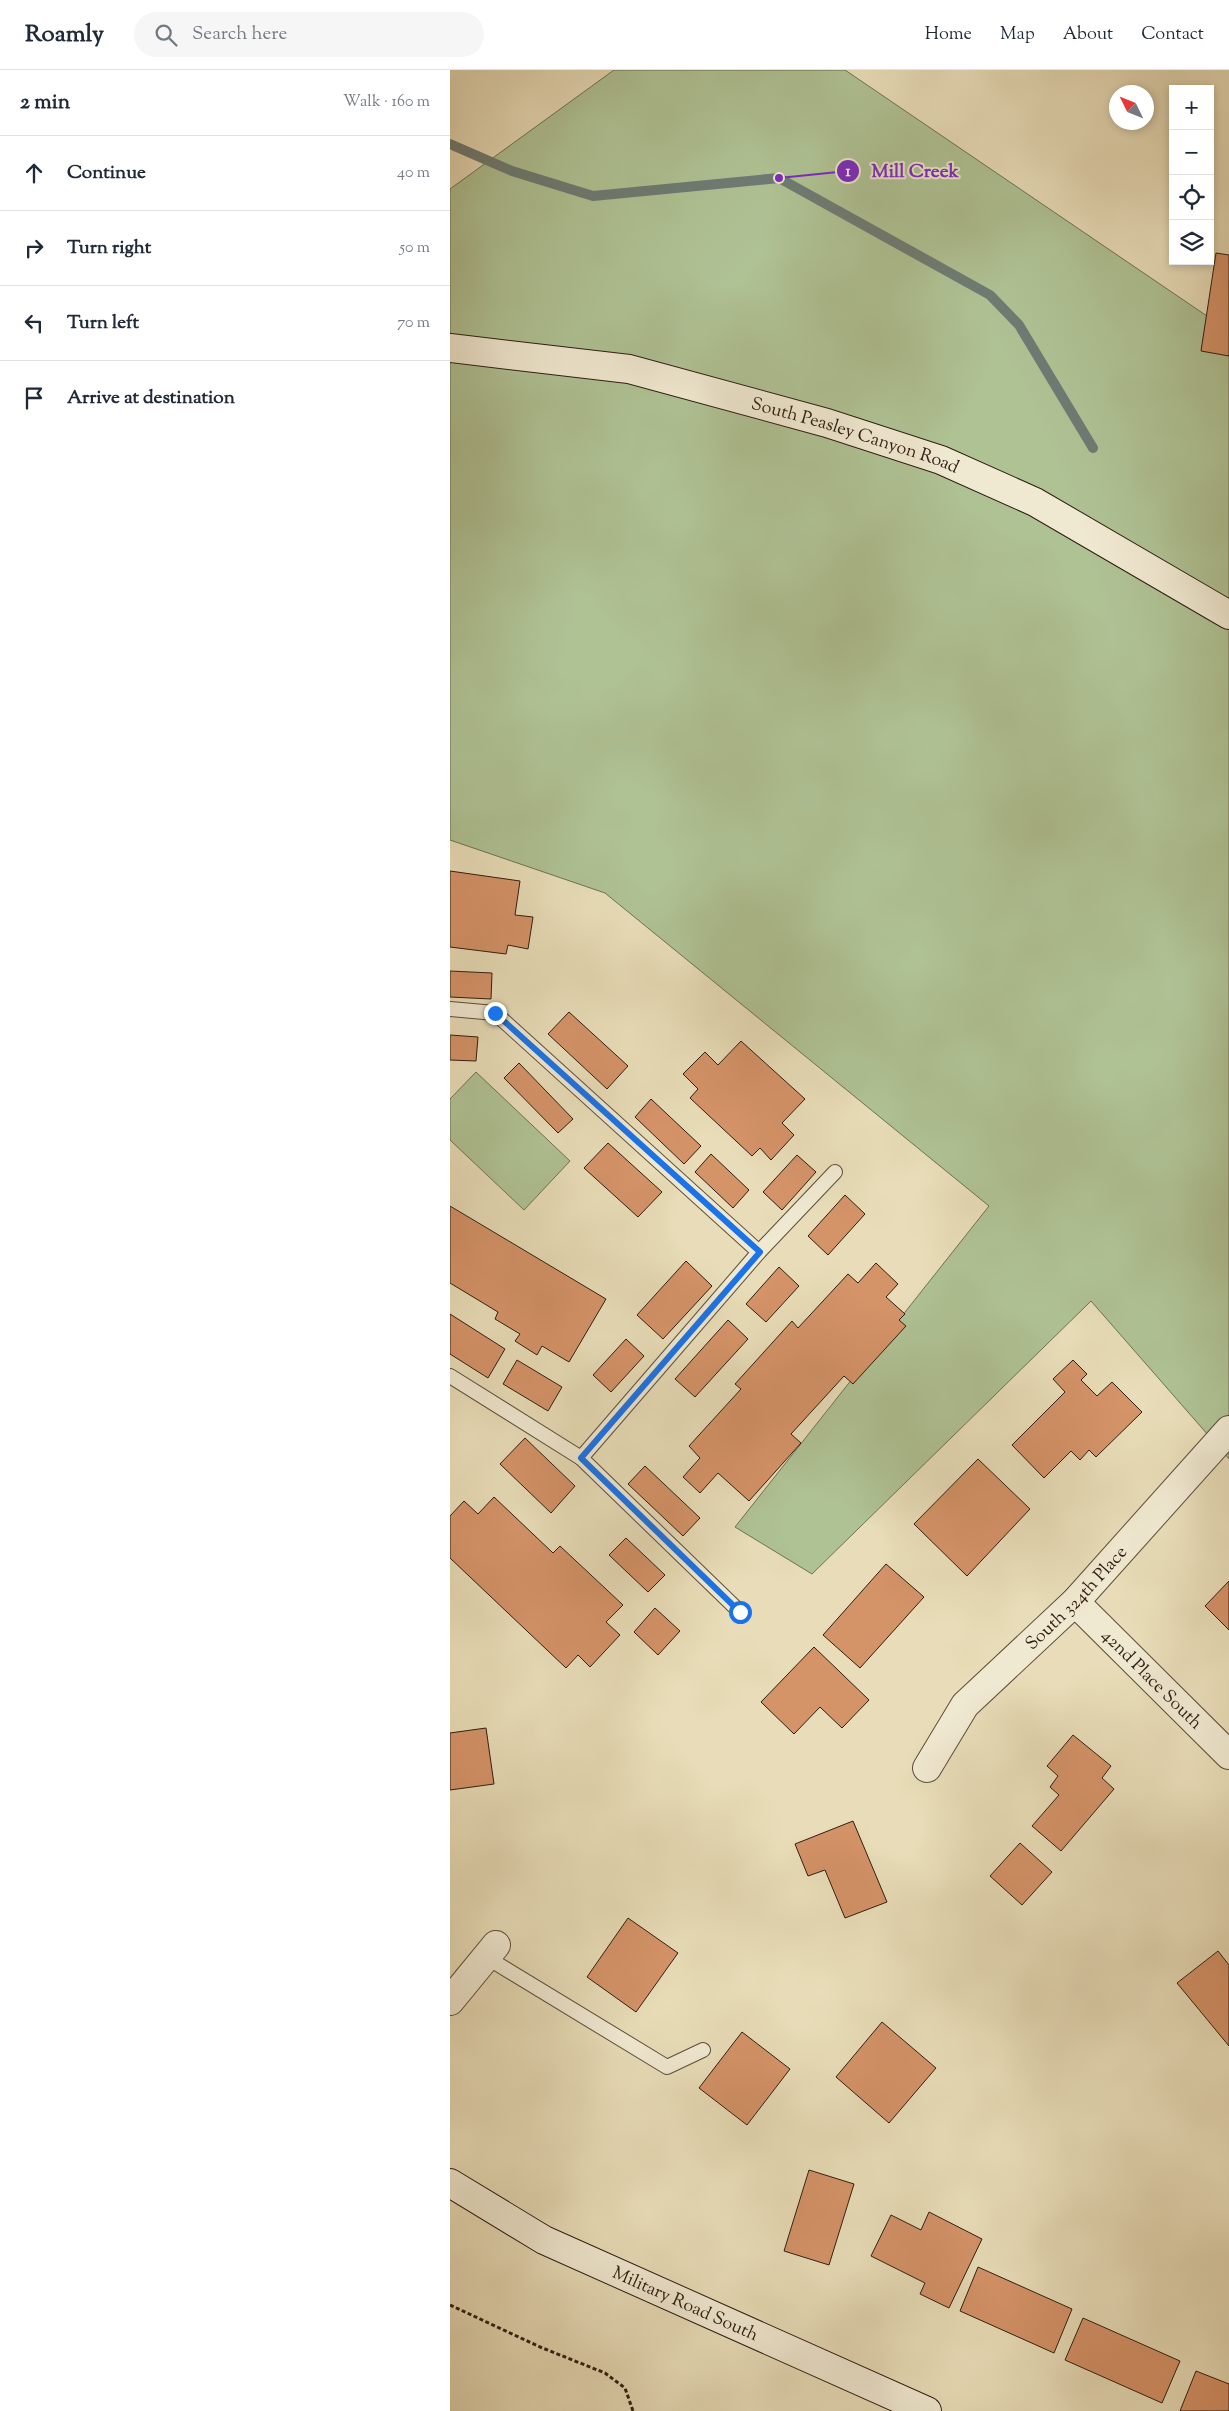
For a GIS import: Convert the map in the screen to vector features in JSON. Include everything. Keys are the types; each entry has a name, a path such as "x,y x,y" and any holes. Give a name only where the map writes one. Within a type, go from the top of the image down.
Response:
{"main road":[{"name":"South Peasley Canyon Road","path":"450,348 629,369 827,423 941,460 1035,502 1229,615"},
{"name":"South 324th Place","path":"928,1768 965,1705 1075,1602 1229,1430"},
{"name":"42nd Place South","path":"1075,1602 1229,1754"},
{"path":"450,2001 491,1951"},
{"name":"Military Road South","path":"450,2183 544,2240 928,2411"}],"lane":[{"path":"450,1010 495,1013 760,1252"},
{"path":"581,1458 760,1252 835,1172"},
{"path":"450,1376 581,1458 740,1612"},
{"path":"491,1951 667,2067 703,2050"}],"path":[{"path":"450,2305 540,2347 605,2373 624,2388 633,2411"}],"green space":[{"path":"614,70 845,70 1229,331 1229,1459 1091,1301 812,1574 735,1527 989,1206 605,893 450,840 450,189"},
{"path":"476,1072 570,1161 524,1210 450,1140 450,1099"}],"building":[{"path":"1216,253 1229,255 1229,356 1201,351"},
{"path":"450,871 520,881 515,915 533,917 528,949 508,945 506,954 450,947"},
{"path":"450,971 492,973 491,999 450,997"},
{"path":"569,1012 628,1066 607,1089 548,1034"},
{"path":"450,1035 478,1037 476,1061 450,1060"},
{"path":"741,1041 805,1099 782,1123 794,1135 771,1160 760,1148 752,1156 690,1098 698,1089 683,1074 705,1052 718,1065"},
{"path":"519,1063 573,1119 558,1133 504,1078"},
{"path":"651,1099 701,1146 684,1164 635,1117"},
{"path":"608,1143 662,1192 638,1217 584,1168"},
{"path":"711,1154 749,1190 733,1208 695,1172"},
{"path":"797,1155 816,1172 782,1210 763,1192"},
{"path":"845,1195 865,1214 828,1255 808,1236"},
{"path":"450,1206 606,1299 569,1362 542,1346 537,1355 515,1341 520,1334 495,1319 498,1312 450,1283"},
{"path":"686,1261 712,1286 663,1339 637,1315"},
{"path":"876,1263 898,1284 886,1297 905,1314 899,1320 906,1326 853,1384 844,1376 791,1434 801,1443 749,1501 718,1473 700,1493 683,1477 700,1458 689,1446 741,1389 735,1384 792,1321 798,1328 848,1274 858,1283"},
{"path":"779,1267 799,1286 766,1322 746,1304"},
{"path":"450,1314 505,1349 488,1378 450,1354"},
{"path":"728,1320 748,1339 695,1397 675,1379"},
{"path":"626,1339 644,1356 611,1392 593,1375"},
{"path":"517,1360 562,1387 548,1411 503,1384"},
{"path":"1073,1360 1087,1374 1081,1380 1097,1396 1112,1382 1142,1412 1096,1457 1089,1450 1080,1460 1071,1451 1044,1478 1012,1445 1065,1392 1053,1379"},
{"path":"525,1438 575,1486 551,1513 500,1464"},
{"path":"978,1459 1030,1509 967,1576 914,1524"},
{"path":"645,1466 700,1518 683,1536 628,1484"},
{"path":"494,1497 553,1553 560,1546 623,1605 606,1622 620,1635 590,1667 578,1655 566,1668 450,1558 450,1516 464,1501 478,1514"},
{"path":"626,1538 665,1575 648,1592 609,1555"},
{"path":"886,1564 924,1597 860,1668 823,1635"},
{"path":"1229,1581 1229,1630 1205,1606"},
{"path":"655,1608 680,1631 658,1655 634,1632"},
{"path":"814,1647 869,1700 842,1728 820,1707 794,1734 761,1702"},
{"path":"486,1728 494,1784 450,1790 450,1733"},
{"path":"1073,1735 1111,1766 1102,1778 1114,1789 1061,1851 1032,1826 1059,1795 1050,1787 1058,1776 1047,1766"},
{"path":"853,1821 887,1902 845,1918 825,1870 808,1876 795,1844"},
{"path":"1020,1843 1052,1872 1022,1905 990,1876"},
{"path":"628,1918 678,1953 636,2012 587,1977"},
{"path":"1218,1951 1229,1965 1229,2046 1177,1983"},
{"path":"882,2022 936,2068 889,2123 836,2077"},
{"path":"742,2032 790,2069 747,2125 699,2088"},
{"path":"809,2170 854,2184 829,2265 784,2251"},
{"path":"929,2212 982,2239 949,2308 920,2294 925,2283 871,2256 891,2215 921,2230"},
{"path":"978,2267 1072,2309 1054,2353 960,2311"},
{"path":"1083,2318 1180,2361 1162,2403 1065,2360"},
{"path":"1196,2371 1229,2384 1229,2411 1180,2411"}],"waterway":[{"path":"450,144 512,171 593,196 779,178 990,295 1019,325 1093,448"}],"place":[{"name":"Mill Creek","path":"779,178"}],"route":[{"path":"495,1013 760,1252 581,1458 740,1612"}]}
